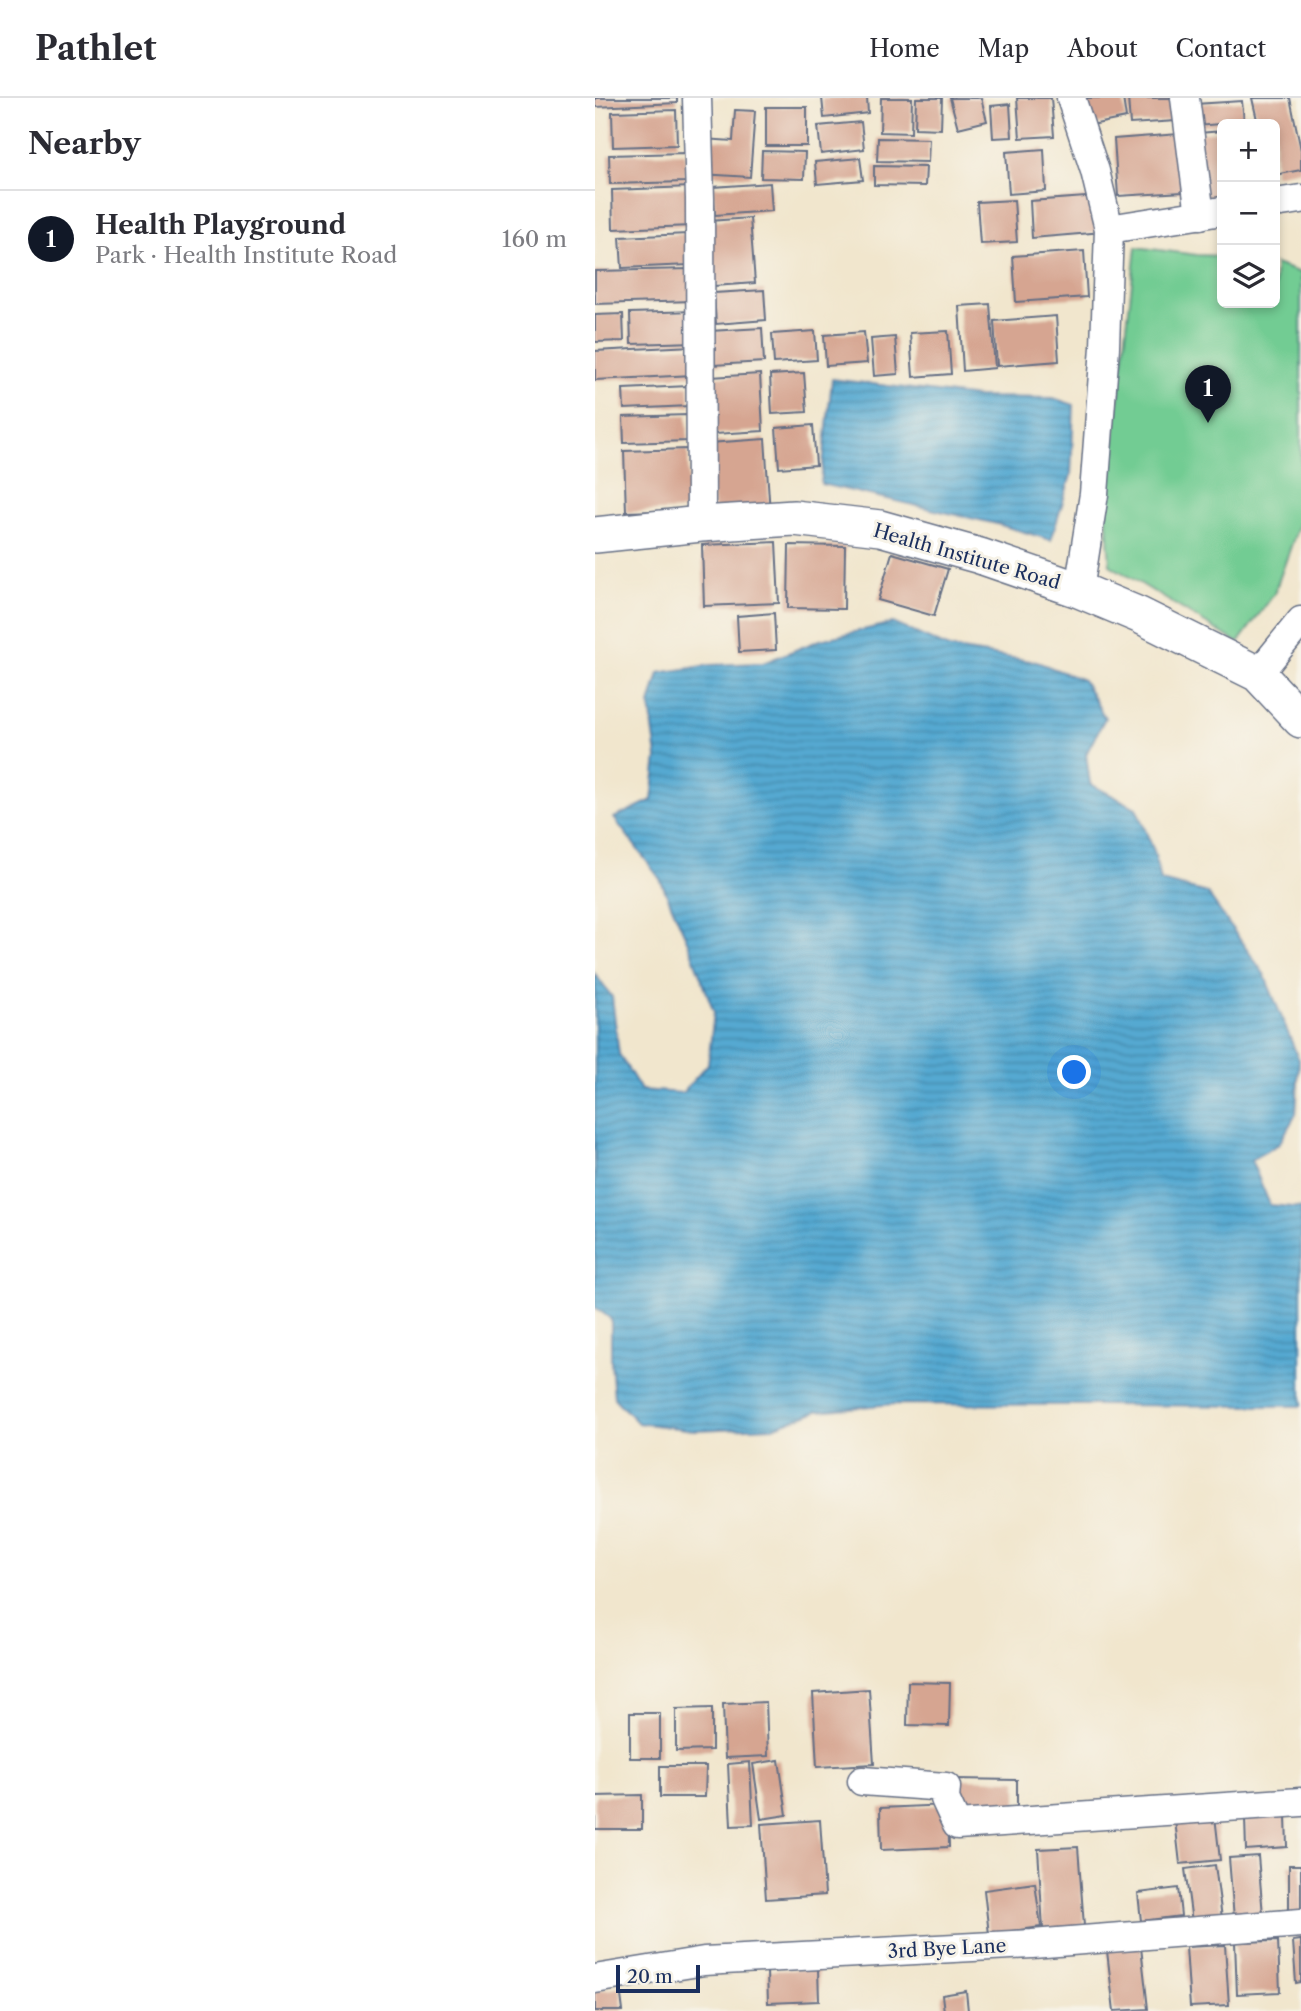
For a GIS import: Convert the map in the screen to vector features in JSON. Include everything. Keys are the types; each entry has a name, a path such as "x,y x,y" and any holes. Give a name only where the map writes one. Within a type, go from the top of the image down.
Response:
{"street":[{"path":"697,98 701,524"},
{"path":"1071,98 1095,171 1109,229 1105,347 1094,494 1079,590"},
{"path":"1109,229 1211,213 1185,98"},
{"path":"1280,202 1301,199"},
{"name":"Health Institute Road","path":"595,535 794,518 880,528 980,556 1079,590 1139,615 1258,674 1301,720"},
{"path":"1258,674 1301,621"},
{"path":"862,1781 946,1787 945,1799 957,1825 1301,1802"},
{"name":"3rd Bye Lane","path":"595,1979 704,1961 1032,1944 1301,1923"}],"green space":[{"path":"1136,247 1217,256 1217,308 1280,308 1280,266 1301,273 1301,518 1274,594 1238,643 1110,565 1106,510"}],"water":[{"path":"832,379 977,397 1053,398 1074,405 1071,475 1051,540 997,524 821,484"},
{"path":"893,623 949,648 1037,662 1083,680 1105,718 1086,754 1090,784 1136,808 1154,851 1161,881 1207,893 1264,974 1299,1060 1296,1114 1279,1144 1251,1160 1270,1205 1301,1208 1301,1406 893,1404 817,1411 773,1427 694,1430 638,1423 614,1398 611,1319 595,1307 595,974 612,997 619,1054 641,1090 682,1093 708,1064 714,1012 660,879 614,818 652,800 657,757 650,705 659,673 710,665 763,663 820,640"}],"building":[{"path":"595,98 677,98 677,103 595,107"},
{"path":"822,98 867,98 868,113 824,118"},
{"path":"881,98 912,98 911,133 880,132"},
{"path":"916,98 942,98 941,129 915,128"},
{"path":"950,98 981,98 987,121 958,128"},
{"path":"1017,98 1051,98 1054,136 1020,138"},
{"path":"1085,98 1123,98 1126,118 1091,125"},
{"path":"1128,98 1174,98 1176,121 1130,124"},
{"path":"1252,98 1290,98 1301,150 1301,170 1280,174 1280,119 1257,119"},
{"path":"1242,101 1244,119 1217,119 1217,124 1196,126 1195,104"},
{"path":"1010,104 1012,137 993,138 991,106"},
{"path":"766,107 807,107 807,146 766,146"},
{"path":"676,110 677,145 613,147 612,112"},
{"path":"735,110 755,111 750,177 701,174 703,139 733,141"},
{"path":"861,122 864,149 821,154 818,126"},
{"path":"1217,131 1217,202 1204,203 1199,133"},
{"path":"1179,134 1183,192 1118,196 1114,139"},
{"path":"878,138 929,139 928,162 877,161"},
{"path":"1044,149 1046,191 1009,194 1006,152"},
{"path":"762,151 805,152 804,179 761,178"},
{"path":"685,153 686,182 610,184 609,155"},
{"path":"860,158 863,180 817,184 815,162"},
{"path":"874,166 926,167 925,186 874,185"},
{"path":"770,183 772,211 715,215 713,187"},
{"path":"691,187 692,226 613,229 612,190"},
{"path":"1100,196 1103,232 1032,238 1030,201"},
{"path":"1014,200 1017,242 980,244 977,202"},
{"path":"750,218 755,283 714,286 709,221"},
{"path":"688,234 689,265 622,268 620,237"},
{"path":"1084,251 1087,297 1016,302 1013,256"},
{"path":"692,269 693,301 595,304 595,271"},
{"path":"764,290 766,320 716,324 714,293"},
{"path":"990,304 995,368 963,371 959,306"},
{"path":"696,311 696,342 631,344 630,313"},
{"path":"623,314 624,341 595,342 595,315"},
{"path":"1056,316 1059,361 997,366 994,321"},
{"path":"762,328 764,362 713,365 710,331"},
{"path":"815,331 817,360 774,363 772,334"},
{"path":"948,331 951,374 913,377 910,333"},
{"path":"864,332 867,363 826,366 824,335"},
{"path":"895,337 898,374 874,376 871,339"},
{"path":"692,346 693,375 595,380 595,351"},
{"path":"804,373 807,412 772,414 770,375"},
{"path":"760,374 763,431 715,434 711,377"},
{"path":"689,386 690,406 624,409 623,389"},
{"path":"687,415 688,441 624,443 623,417"},
{"path":"813,425 816,465 779,468 776,428"},
{"path":"765,439 770,513 714,516 709,443"},
{"path":"688,449 689,510 626,512 624,451"},
{"path":"776,542 779,603 704,606 702,545"},
{"path":"789,545 845,546 844,609 788,608"},
{"path":"892,553 948,569 934,616 878,600"},
{"path":"774,613 776,650 739,652 737,616"},
{"path":"908,1682 950,1683 949,1726 907,1725"},
{"path":"869,1689 874,1764 817,1767 813,1693"},
{"path":"766,1702 768,1756 725,1758 723,1704"},
{"path":"712,1708 712,1750 676,1751 676,1709"},
{"path":"630,1713 660,1713 660,1758 630,1758"},
{"path":"779,1760 787,1815 761,1819 753,1764"},
{"path":"750,1762 753,1825 731,1826 728,1764"},
{"path":"660,1766 706,1766 705,1797 660,1797"},
{"path":"955,1779 1017,1780 1017,1818 954,1817"},
{"path":"642,1795 642,1829 595,1829 595,1796"},
{"path":"948,1805 949,1847 881,1850 880,1808"},
{"path":"1215,1816 1220,1860 1180,1864 1175,1820"},
{"path":"1286,1816 1287,1847 1246,1850 1245,1818"},
{"path":"820,1820 825,1895 766,1899 761,1824"},
{"path":"1078,1847 1084,1926 1043,1929 1038,1849"},
{"path":"1258,1856 1263,1915 1234,1918 1229,1858"},
{"path":"1215,1865 1222,1918 1192,1922 1185,1869"},
{"path":"1289,1865 1301,1865 1301,1913 1289,1913"},
{"path":"1035,1883 1041,1927 989,1934 984,1890"},
{"path":"1178,1888 1181,1916 1141,1921 1138,1893"},
{"path":"1301,1940 1301,1982 1296,1983 1293,1941"},
{"path":"1278,1941 1280,1992 1237,1994 1235,1942"},
{"path":"1225,1945 1229,2005 1190,2007 1186,1947"},
{"path":"1141,1947 1148,2009 1114,2011 1107,1951"},
{"path":"818,1969 819,2001 768,2003 767,1971"},
{"path":"620,1988 623,2011 595,2011 595,1991"},
{"path":"966,1991 968,2011 944,2011 942,1995"}],"place":[{"name":"Health Playground","path":"1208,423"}]}
